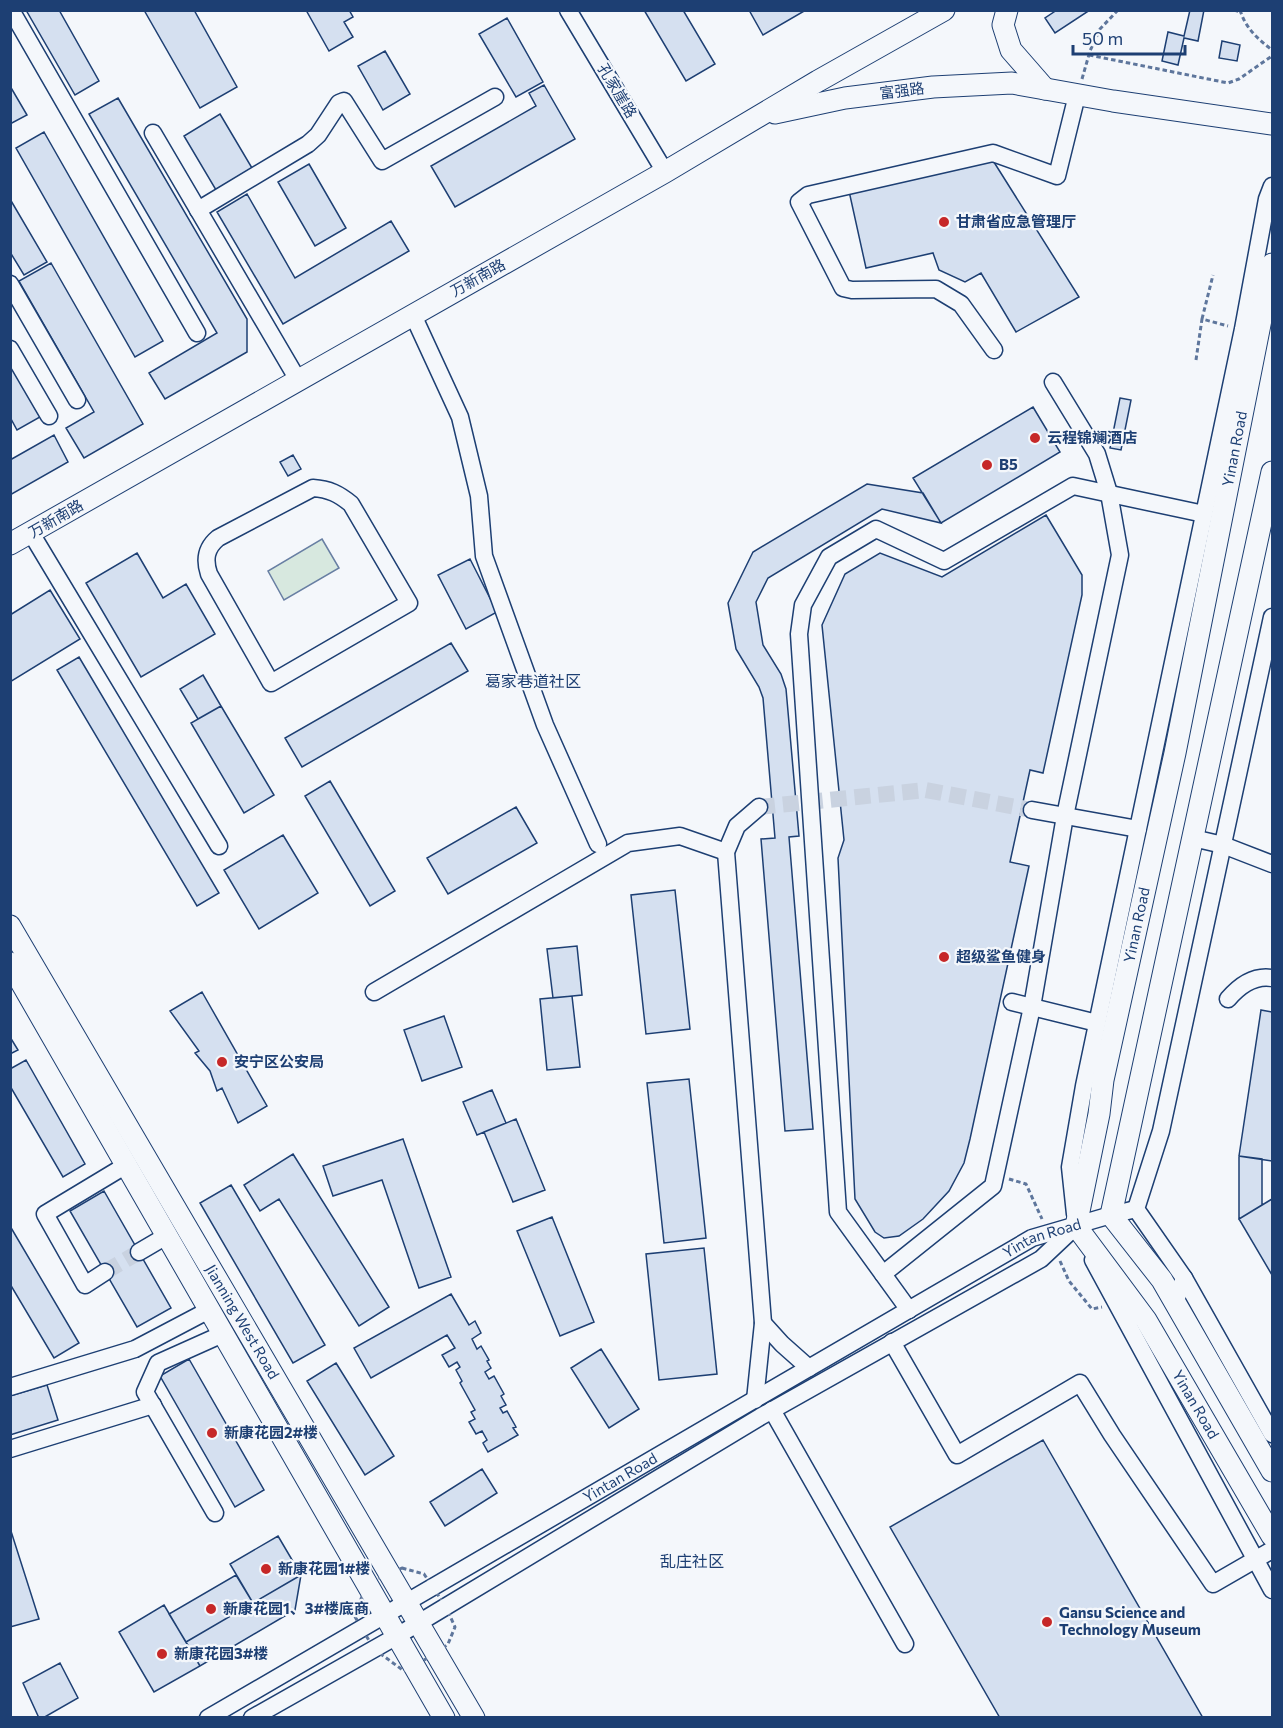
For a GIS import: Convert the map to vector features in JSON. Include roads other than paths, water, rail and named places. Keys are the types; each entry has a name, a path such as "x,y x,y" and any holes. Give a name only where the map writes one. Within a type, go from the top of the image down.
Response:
{"main road":[{"name":"万新南路","path":"10,544 665,172 818,81 944,10"},
{"path":"1005,18 1011,50 1045,89"},
{"name":"富强路","path":"760,117 845,98 933,87 1012,83 1272,124"},
{"name":"Yinan Road","path":"1272,264 1177,741 1103,1080 1097,1125 1076,1226 1146,1320 1272,1536"},
{"path":"1272,472 1111,1215 1162,1280 1272,1471"},
{"name":"Jianning West Road","path":"10,926 474,1718"},
{"name":"Jianning West Road","path":"13,974 128,1164 444,1718"}],"street":[{"path":"11,10 197,333"},
{"name":"孔家崖路","path":"568,10 665,172"},
{"path":"1005,18 1021,10"},
{"path":"994,350 961,304 936,289 852,290 843,288 800,202 808,195 993,153 1057,176 1077,95"},
{"path":"198,210 308,144 318,135 339,103 344,101 382,161 495,97"},
{"path":"153,133 298,380"},
{"path":"1272,186 1267,199 1243,329 1084,1086 1070,1167 1076,1226 1115,1304 1272,1590"},
{"path":"10,284 78,400"},
{"path":"413,315 460,417 479,496 484,556 545,725 598,844"},
{"path":"10,349 49,416"},
{"path":"883,1274 993,1186 1032,1007 1065,816 1120,555 1108,493 1096,454 1053,382"},
{"path":"909,1310 838,1212 799,634 803,605 829,557 876,529 944,561 1073,486 1204,514"},
{"path":"313,488 327,489 340,495 351,504 409,603 271,683 209,574 206,558 212,543 218,538 313,488"},
{"path":"31,533 219,846"},
{"path":"1136,1209 1161,1131 1272,617"},
{"path":"755,1400 764,1323 726,852 737,826 759,807"},
{"path":"1032,810 1138,829"},
{"path":"374,992 628,843 680,836 726,852"},
{"path":"1193,838 1223,845 1272,864"},
{"path":"1228,999 1238,987 1252,979 1272,978"},
{"path":"1012,1002 1097,1023"},
{"path":"105,1272 85,1285 45,1214 128,1164"},
{"path":"1076,1226 1136,1209"},
{"path":"1136,1209 1184,1278 1272,1434"},
{"name":"Yintan Road","path":"208,1718 1032,1238 1076,1226"},
{"name":"Yintan Road","path":"252,1718 419,1623 772,1410 1041,1259 1076,1226"},
{"path":"139,1252 168,1234"},
{"path":"1175,1303 1184,1278"},
{"path":"10,1387 135,1349 211,1309"},
{"path":"764,1323 809,1368"},
{"path":"214,1513 145,1392 158,1363 225,1333"},
{"path":"892,1342 957,1455 1080,1383 1112,1435 1213,1584 1272,1550"},
{"path":"10,1449 153,1405"},
{"path":"772,1410 906,1644"}],"tunnel":[{"path":"759,807 926,790 1032,810"},
{"path":"105,1272 139,1252"}],"place":[{"name":"甘肃省应急管理厅","path":"944,222"},
{"name":"云程锦斓酒店","path":"1035,438"},
{"name":"B5","path":"987,465"},
{"name":"超级鲨鱼健身","path":"944,957"},
{"name":"安宁区公安局","path":"222,1062"},
{"name":"新康花园2#楼","path":"212,1433"},
{"name":"新康花园1#楼","path":"266,1569"},
{"name":"新康花园1、3#楼底商","path":"211,1609"},
{"name":"Gansu Science and Technology Museum","path":"1047,1622"},
{"name":"新康花园3#楼","path":"162,1654"}],"district":[{"name":"葛家巷道社区","path":"533,681"},
{"name":"乱庄社区","path":"692,1561"}]}
